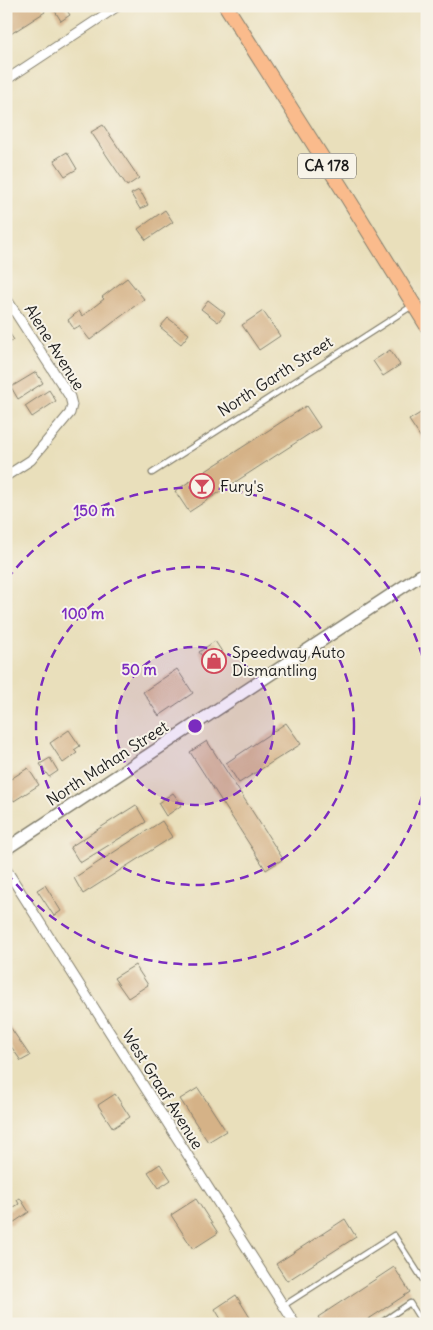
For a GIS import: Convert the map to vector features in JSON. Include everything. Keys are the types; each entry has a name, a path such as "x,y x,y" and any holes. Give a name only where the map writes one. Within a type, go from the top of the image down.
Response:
{"main road":[{"name":"CA 178","path":"226,6 427,326"}],"street":[{"path":"6,80 118,6"},
{"name":"Alene Avenue","path":"6,298 70,397 72,405 70,413 31,460 6,476"},
{"name":"North Mahan Street","path":"6,849 427,571"},
{"name":"West Graaf Avenue","path":"6,869 295,1324"}],"lane":[{"name":"North Garth Street","path":"152,473 414,305"},
{"path":"283,1306 394,1236 427,1286"},
{"path":"379,1324 410,1303 423,1324"}],"building":[{"path":"14,6 42,6 45,12 6,37 6,11"},
{"path":"52,6 64,6 70,15 61,21"},
{"path":"103,125 139,178 127,186 91,132"},
{"path":"67,152 77,169 65,176 54,160"},
{"path":"139,190 148,205 140,209 131,194"},
{"path":"165,210 173,222 146,240 138,229"},
{"path":"127,278 144,299 90,340 79,326 74,329 68,320 79,311 82,316 104,299 102,297"},
{"path":"208,300 225,313 218,322 201,309"},
{"path":"263,311 280,336 259,350 242,325"},
{"path":"168,318 189,334 181,344 160,327"},
{"path":"8,331 14,340 6,345 6,332"},
{"path":"390,350 400,365 383,376 373,361"},
{"path":"36,372 43,383 18,399 11,387"},
{"path":"49,390 56,401 32,417 25,406"},
{"path":"306,406 320,427 189,512 175,491"},
{"path":"427,409 427,447 409,420"},
{"path":"215,641 226,658 211,669 199,652"},
{"path":"177,669 193,693 159,716 143,692"},
{"path":"286,723 301,744 239,783 226,763"},
{"path":"69,730 80,746 74,750 77,753 63,763 50,743"},
{"path":"207,741 283,859 266,870 190,752"},
{"path":"50,758 58,771 49,777 40,764"},
{"path":"28,768 39,785 14,801 6,789 6,782"},
{"path":"173,793 182,805 166,816 158,803"},
{"path":"136,805 146,822 80,863 70,847"},
{"path":"162,821 172,837 83,894 74,878"},
{"path":"45,885 61,911 54,916 37,890"},
{"path":"135,965 148,985 128,998 114,978"},
{"path":"6,1021 30,1056 21,1061 6,1039"},
{"path":"6,1054 13,1065 6,1069"},
{"path":"198,1088 226,1131 208,1142 180,1099"},
{"path":"115,1094 130,1117 113,1128 98,1105"},
{"path":"160,1164 171,1180 159,1188 148,1172"},
{"path":"20,1198 29,1212 10,1225 6,1220 6,1212 19,1204 17,1200"},
{"path":"196,1199 218,1233 193,1249 171,1215"},
{"path":"345,1219 356,1237 287,1281 276,1264"},
{"path":"394,1267 410,1292 361,1324 322,1324 318,1317"},
{"path":"236,1295 254,1324 224,1324 215,1309"}],"place":[{"name":"Fury's","path":"202,486"},
{"name":"Speedway Auto Dismantling","path":"214,661"}]}
